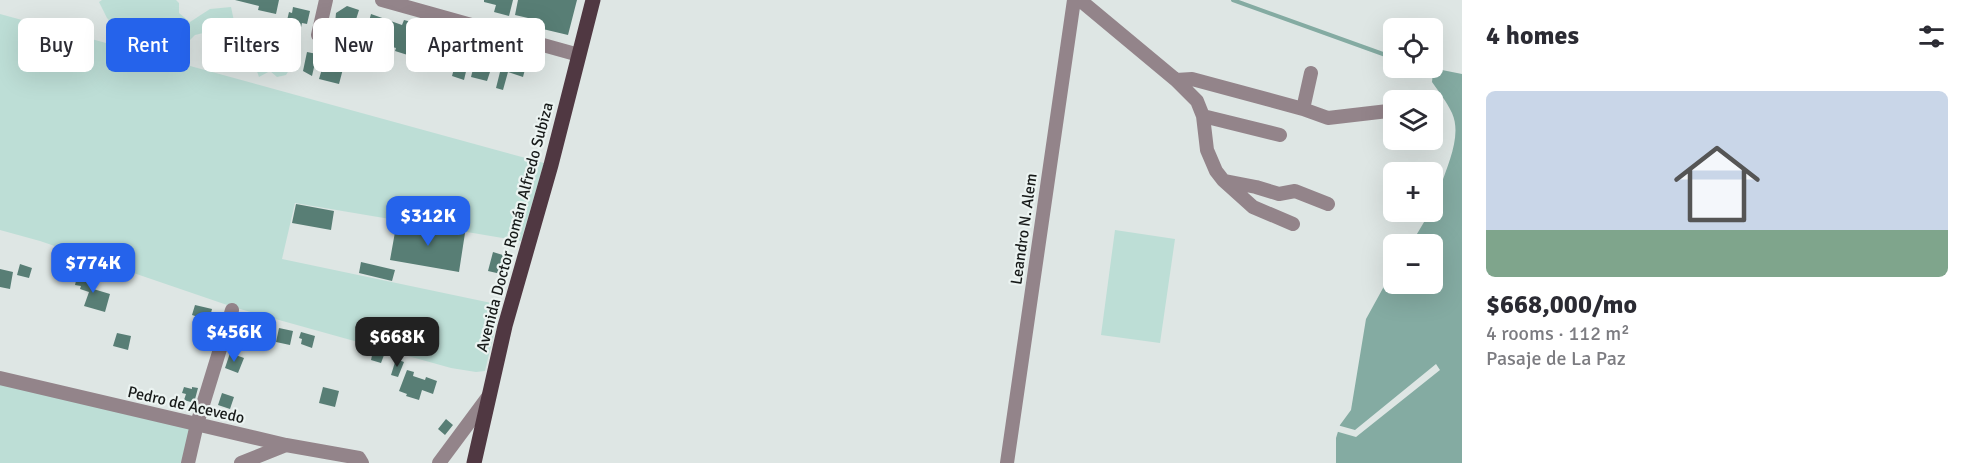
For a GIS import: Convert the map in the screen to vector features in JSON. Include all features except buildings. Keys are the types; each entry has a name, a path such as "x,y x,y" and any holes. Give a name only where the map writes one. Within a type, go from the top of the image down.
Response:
{"main road":[{"name":"Avenida Doctor Román Alfredo Subiza","path":"474,463 504,330 593,0"}],"street":[{"path":"322,18 326,0"},
{"path":"382,0 579,55"},
{"name":"Leandro N. Alem","path":"1007,463 1074,0"},
{"path":"1080,0 1176,80 1197,101 1203,116 1207,150 1216,171 1223,180 1253,207 1293,224"},
{"path":"1303,109 1311,73"},
{"path":"1176,80 1192,79 1329,118 1383,112"},
{"path":"1203,116 1280,135"},
{"path":"1223,180 1279,194 1294,191 1329,204"},
{"path":"188,463 197,424 232,310"},
{"name":"Pedro de Acevedo","path":"0,378 286,445 359,459 362,463"},
{"path":"439,463 489,396"},
{"path":"241,463 286,445"}],"shaded area":[{"path":"102,0 176,0 179,3 179,13 185,18 107,18 99,2"},
{"path":"231,7 233,18 202,18 202,33 195,35 190,40 190,22 210,9"},
{"path":"0,14 18,19 18,72 94,72 94,40 106,43 106,72 190,72 190,66 202,69 202,72 212,72 544,163 521,241 295,203 282,259 501,305 485,371 451,368 233,307 40,241 0,230"},
{"path":"1443,70 1462,74 1462,463 1336,463 1336,438 1340,425 1351,410 1366,319 1383,288 1383,294 1443,294 1443,234 1417,234 1424,222 1443,222 1443,179 1455,140 1455,122 1443,98 1443,90 1437,90 1432,82 1432,78 1443,78"},
{"path":"257,72 268,72 259,77"},
{"path":"271,72 288,72 286,75 277,77"},
{"path":"1115,230 1175,239 1160,343 1101,335"},
{"path":"0,384 190,429 181,463 0,463"}],"pier":[{"path":"1436,364 1440,370 1356,437 1335,431 1337,425 1355,430"}],"waterway":[{"path":"1233,0 1383,54"}]}
